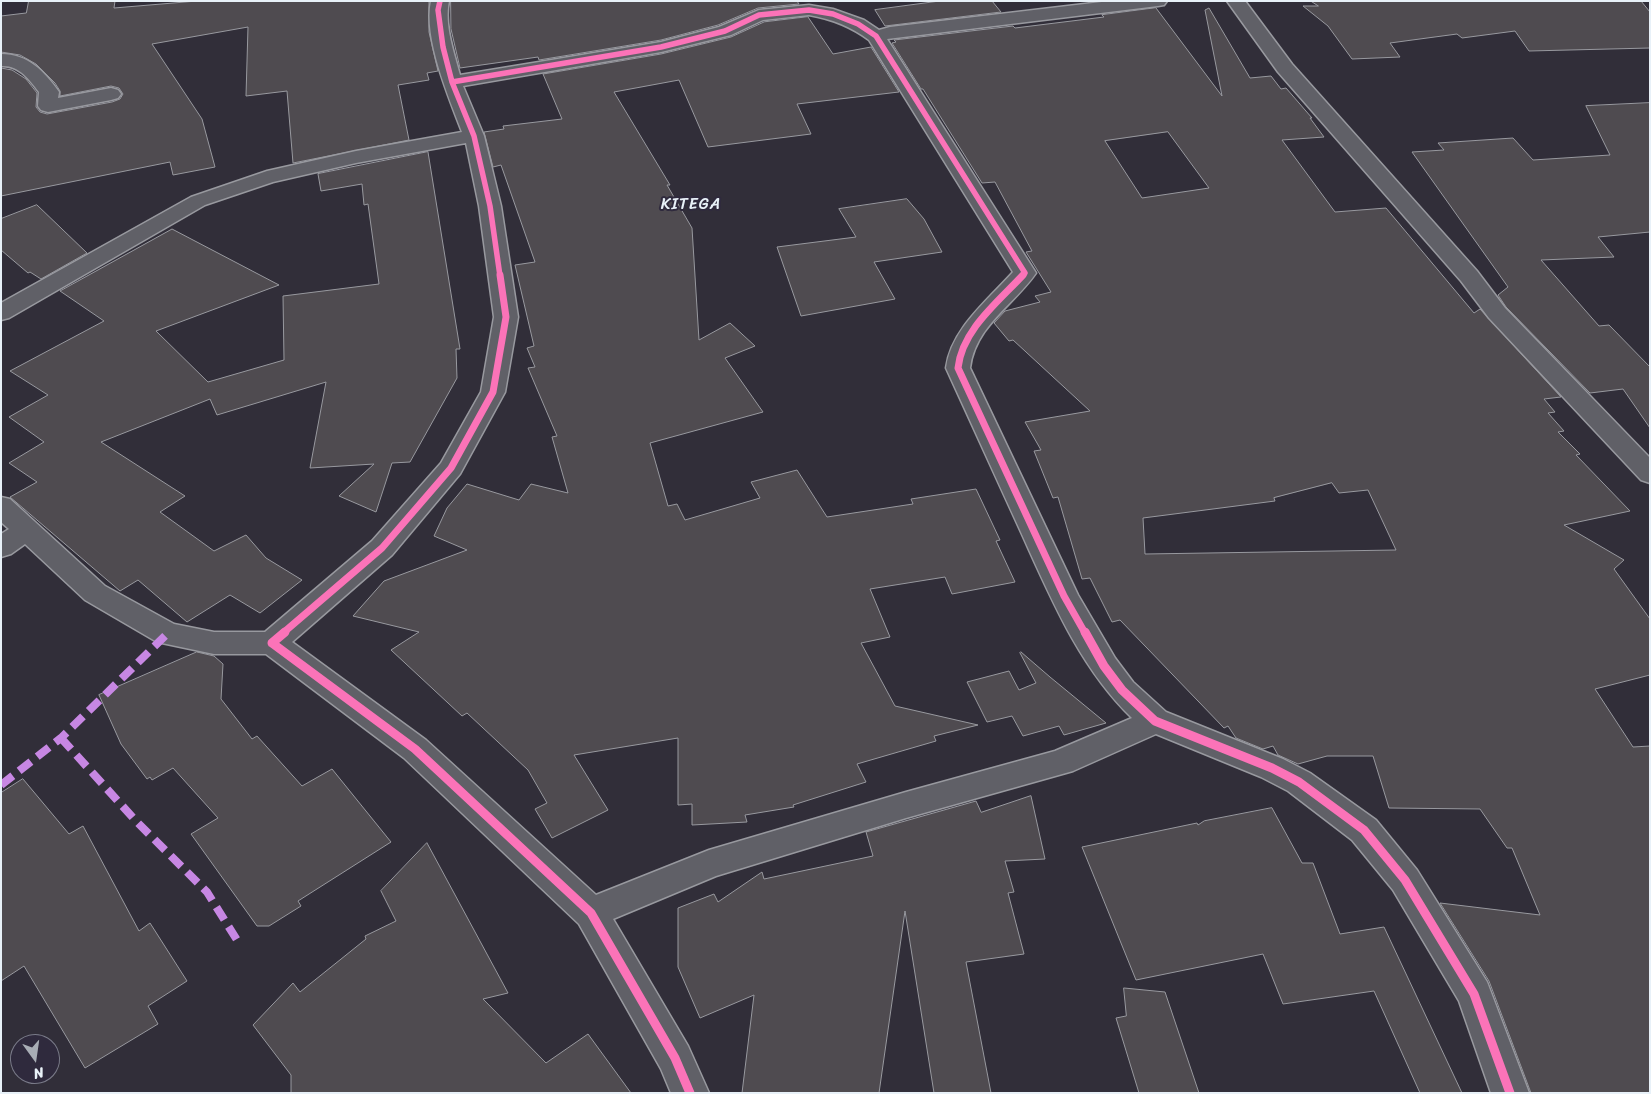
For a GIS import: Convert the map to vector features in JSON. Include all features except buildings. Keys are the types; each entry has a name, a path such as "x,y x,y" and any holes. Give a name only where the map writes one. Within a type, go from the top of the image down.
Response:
{"street":[{"path":"272,643 382,548 451,468 493,392 506,317 490,206 474,136 452,82 443,47 438,10 440,1"},
{"path":"876,36 890,32 979,20 1158,1"},
{"path":"1236,1 1285,68 1469,276 1497,313 1650,474"},
{"path":"452,82 661,48 725,30 759,14 809,10 833,14 858,24 876,36 1025,273 1008,289 965,343 959,356 958,368 1064,596 1104,666 1122,690 1155,721 1272,768 1299,782 1364,830 1405,880 1474,994 1510,1093"},
{"path":"1,60 6,59 29,67 49,92 48,106 111,94"},
{"path":"1,313 198,201 267,177 356,157 474,136"},
{"path":"1,506 25,531 95,593 167,634 214,643 272,643 415,749 591,913 675,1058 690,1093"},
{"path":"1,547 25,531"},
{"path":"591,913 709,864 906,805 1062,762 1155,721"}],"marked path":[{"path":"1,785 61,738 167,634"},
{"path":"61,738 135,820 207,892 237,940"}],"cycle path":[{"path":"440,1 438,10 443,47 452,82 474,136 490,206 506,317 493,392 451,468 382,548 272,643 415,749 591,913 675,1058 690,1093"},
{"path":"452,82 661,47 725,31 759,15 809,10 833,14 858,24 876,36 1025,273 969,336 959,356 958,368 1064,596 1104,666 1122,690 1155,721 1272,768 1299,782 1364,830 1405,880 1474,994 1510,1093"}],"district":[{"name":"KITEGA","path":"691,205"}]}
